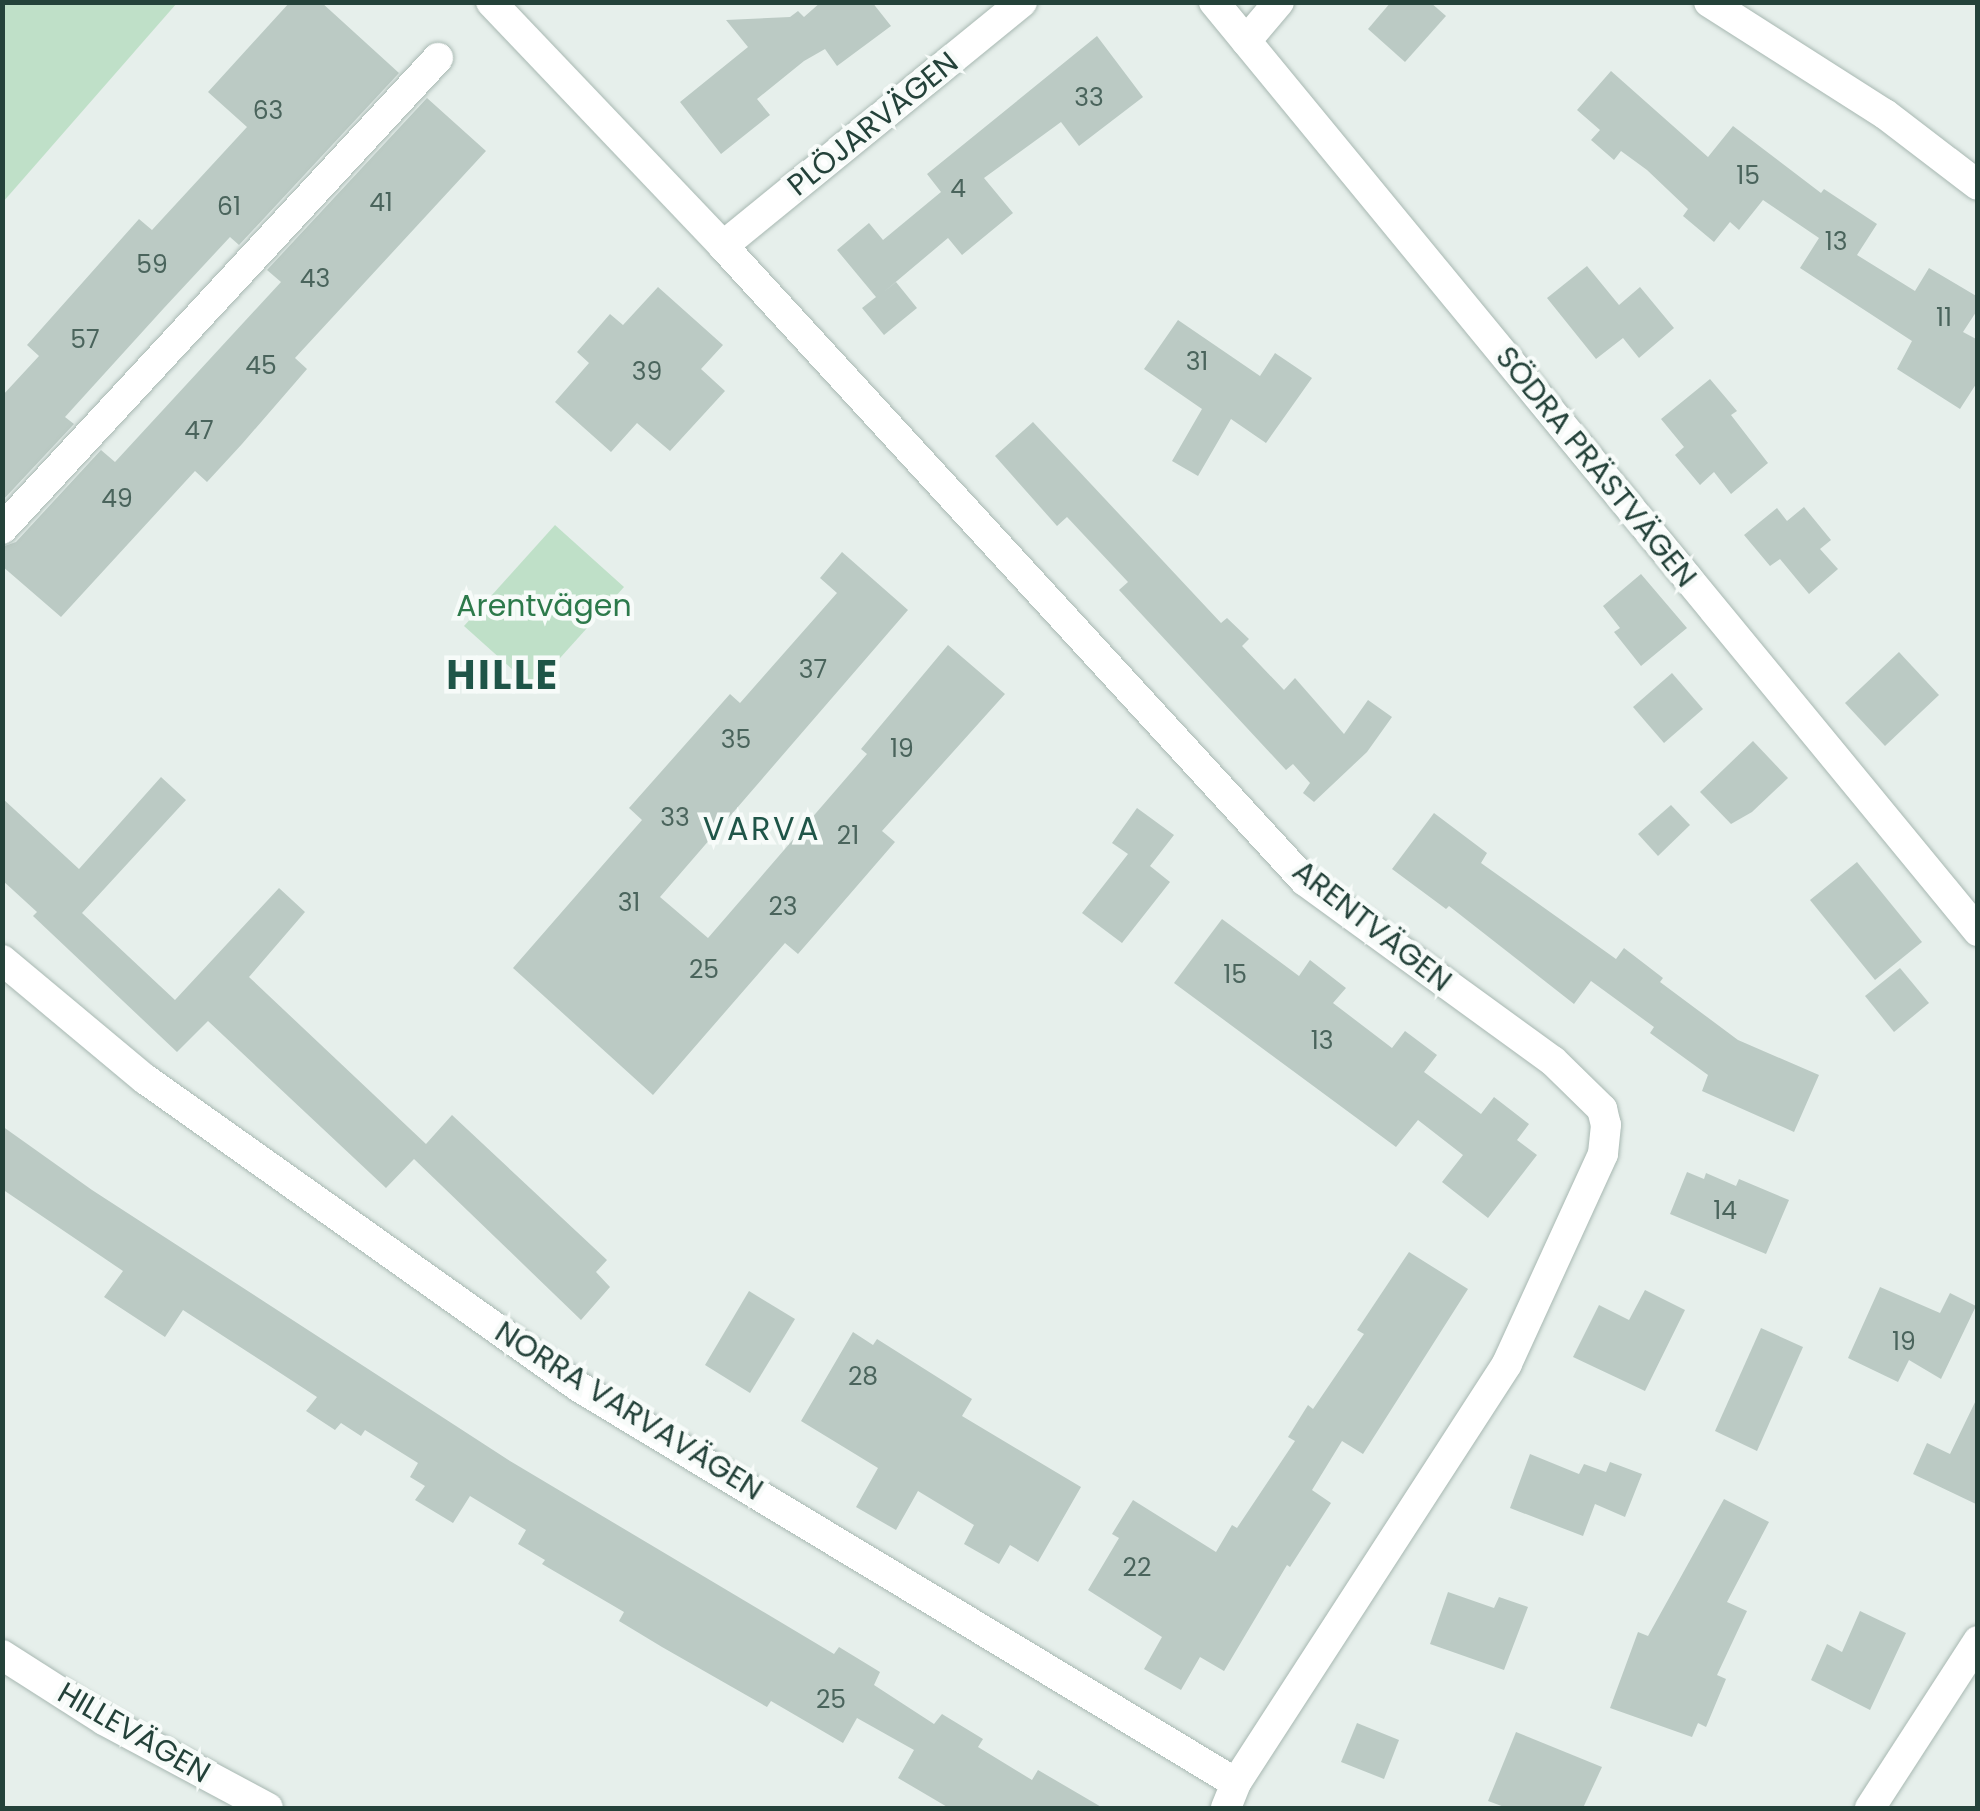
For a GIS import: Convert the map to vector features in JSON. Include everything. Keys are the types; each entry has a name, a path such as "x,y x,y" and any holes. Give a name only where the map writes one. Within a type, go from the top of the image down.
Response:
{"street":[{"name":"ARENTVÄGEN","path":"491,2 724,246 1306,881 1553,1062 1602,1108 1606,1125 1603,1154 1507,1364 1231,1796"},
{"name":"PLÖJARVÄGEN","path":"724,246 1022,2"},
{"name":"SÖDRA PRÄSTVÄGEN","path":"1214,2 1978,930"},
{"path":"1246,41 1279,2"},
{"path":"1709,2 1885,114 1978,185"},
{"path":"2,528 438,58"},
{"name":"NORRA VARVAVÄGEN","path":"2,960 145,1079 579,1387 1231,1796"},
{"path":"1870,1808 1978,1641"},
{"name":"HILLEVÄGEN","path":"2,1655 104,1720 268,1808"}],"green space":[{"path":"2,3 177,3 3,202"},
{"name":"Arentvägen","path":"555,525 624,587 533,688 464,626"}],"building":[{"path":"290,2 321,2 399,73 239,245 230,237 164,308 65,417 74,424 2,501 2,396 39,356 27,345 139,219 152,230 247,127 208,92"},
{"path":"821,2 872,2 891,26 837,66 825,49 804,61 757,99 770,115 721,154 680,102 748,47 726,20 790,17 798,11 804,17"},
{"path":"1391,2 1430,2 1446,16 1405,62 1368,29"},
{"path":"1097,36 1143,97 1079,146 1061,122 984,178 1013,213 962,255 948,238 885,291 896,282 917,308 884,335 862,308 876,297 837,250 869,223 883,240 941,192 927,174"},
{"path":"1611,71 1708,157 1733,126 1821,193 1824,189 1877,224 1857,255 1915,291 1929,268 1978,297 1978,309 1963,332 1978,340 1978,381 1960,409 1897,369 1912,341 1800,268 1819,238 1763,200 1739,230 1730,222 1714,242 1683,216 1688,209 1647,170 1621,151 1614,160 1591,140 1600,130 1577,110"},
{"path":"427,98 486,151 295,358 307,369 242,444 207,482 195,471 61,617 2,566 2,547 16,542 101,450 115,462 281,282 267,270"},
{"path":"1587,266 1619,305 1640,287 1674,328 1639,358 1623,338 1596,359 1547,298"},
{"path":"658,287 723,345 701,369 725,391 670,451 637,423 611,452 555,402 589,363 577,352 610,314 623,325"},
{"path":"1178,320 1260,376 1275,353 1312,378 1266,443 1231,419 1198,476 1172,461 1202,409 1144,369"},
{"path":"1710,379 1737,411 1731,415 1768,463 1731,494 1714,472 1700,485 1675,455 1684,447 1661,419"},
{"path":"1033,422 1221,623 1227,618 1249,639 1242,646 1284,690 1295,678 1344,734 1368,700 1392,717 1367,752 1314,802 1303,793 1310,783 1293,764 1286,770 1119,590 1128,582 1067,517 1057,526 995,456"},
{"path":"1804,507 1831,540 1820,549 1838,569 1809,594 1780,559 1770,566 1744,535 1777,508 1787,521"},
{"path":"842,552 908,610 660,897 708,938 867,754 861,749 948,645 1005,694 882,831 895,842 798,954 785,943 653,1095 513,968 642,820 629,808 730,694 740,703 837,593 820,578"},
{"path":"1641,574 1687,628 1641,666 1614,632 1620,628 1603,606"},
{"path":"1899,652 1939,695 1885,746 1845,703"},
{"path":"1672,673 1703,709 1664,743 1633,707"},
{"path":"1753,741 1788,778 1752,812 1731,824 1700,792"},
{"path":"161,777 186,800 82,913 175,1000 279,888 305,912 249,977 426,1144 452,1115 607,1260 596,1272 610,1287 581,1320 414,1159 386,1188 208,1021 177,1052 33,916 37,912 2,880 2,798 79,869"},
{"path":"1671,805 1690,825 1658,856 1638,834"},
{"path":"1137,808 1174,835 1150,866 1170,882 1122,943 1082,913 1128,854 1112,843"},
{"path":"1434,813 1487,853 1481,863 1616,959 1624,948 1663,978 1660,982 1738,1040 1819,1075 1794,1132 1702,1091 1708,1075 1650,1033 1654,1027 1591,981 1574,1004 1449,906 1446,909 1392,869"},
{"path":"1857,862 1922,942 1875,980 1810,900"},
{"path":"1222,919 1299,976 1310,960 1346,988 1333,1003 1392,1048 1405,1031 1437,1055 1424,1072 1481,1114 1494,1097 1529,1124 1517,1140 1537,1155 1488,1218 1442,1182 1463,1155 1418,1120 1396,1147 1174,983"},
{"path":"1900,968 1929,1003 1894,1032 1865,996"},
{"path":"2,1126 92,1190 510,1461 834,1654 839,1647 880,1672 874,1685 934,1724 942,1714 983,1739 978,1747 1032,1780 1038,1770 1103,1808 949,1808 898,1778 914,1750 857,1718 843,1743 771,1701 767,1707 662,1647 619,1621 624,1612 542,1564 545,1560 518,1544 526,1530 470,1496 453,1523 415,1500 425,1486 410,1477 418,1463 365,1430 361,1436 341,1423 335,1430 306,1411 317,1397 265,1363 183,1310 165,1337 104,1297 123,1271 2,1189"},
{"path":"1687,1172 1704,1179 1706,1173 1736,1186 1739,1179 1789,1200 1766,1254 1670,1214"},
{"path":"1409,1252 1468,1289 1363,1454 1342,1441 1312,1490 1331,1503 1290,1567 1287,1565 1224,1671 1200,1657 1181,1690 1144,1669 1162,1637 1088,1590 1119,1538 1112,1534 1133,1500 1216,1552 1232,1525 1237,1528 1295,1441 1288,1437 1308,1405 1313,1409 1364,1334 1357,1330"},
{"path":"1880,1287 1940,1313 1950,1293 1976,1306 1941,1379 1909,1360 1898,1382 1848,1358"},
{"path":"1645,1290 1685,1310 1645,1391 1573,1357 1599,1305 1629,1320"},
{"path":"749,1291 795,1319 750,1393 705,1365"},
{"path":"1761,1328 1803,1347 1757,1451 1715,1431"},
{"path":"853,1332 873,1345 877,1339 972,1399 962,1416 1081,1487 1038,1562 1010,1545 999,1564 964,1544 974,1525 918,1491 896,1530 856,1507 878,1468 801,1421"},
{"path":"1978,1396 1978,1505 1913,1474 1927,1443 1950,1454"},
{"path":"1530,1454 1579,1474 1584,1464 1606,1472 1610,1462 1642,1474 1625,1517 1595,1504 1583,1536 1510,1508"},
{"path":"1724,1499 1769,1522 1727,1602 1747,1611 1717,1675 1726,1679 1706,1727 1698,1723 1692,1737 1610,1708 1638,1632 1648,1636"},
{"path":"1448,1592 1494,1608 1499,1597 1528,1607 1504,1670 1430,1644"},
{"path":"1860,1611 1906,1633 1870,1710 1811,1680 1827,1644 1842,1652"},
{"path":"1357,1723 1399,1740 1384,1779 1341,1762"},
{"path":"1516,1732 1602,1767 1583,1808 1507,1808 1488,1801"}],"district":[{"name":"HILLE","path":"503,675"},
{"name":"VARVA","path":"762,829"}]}
